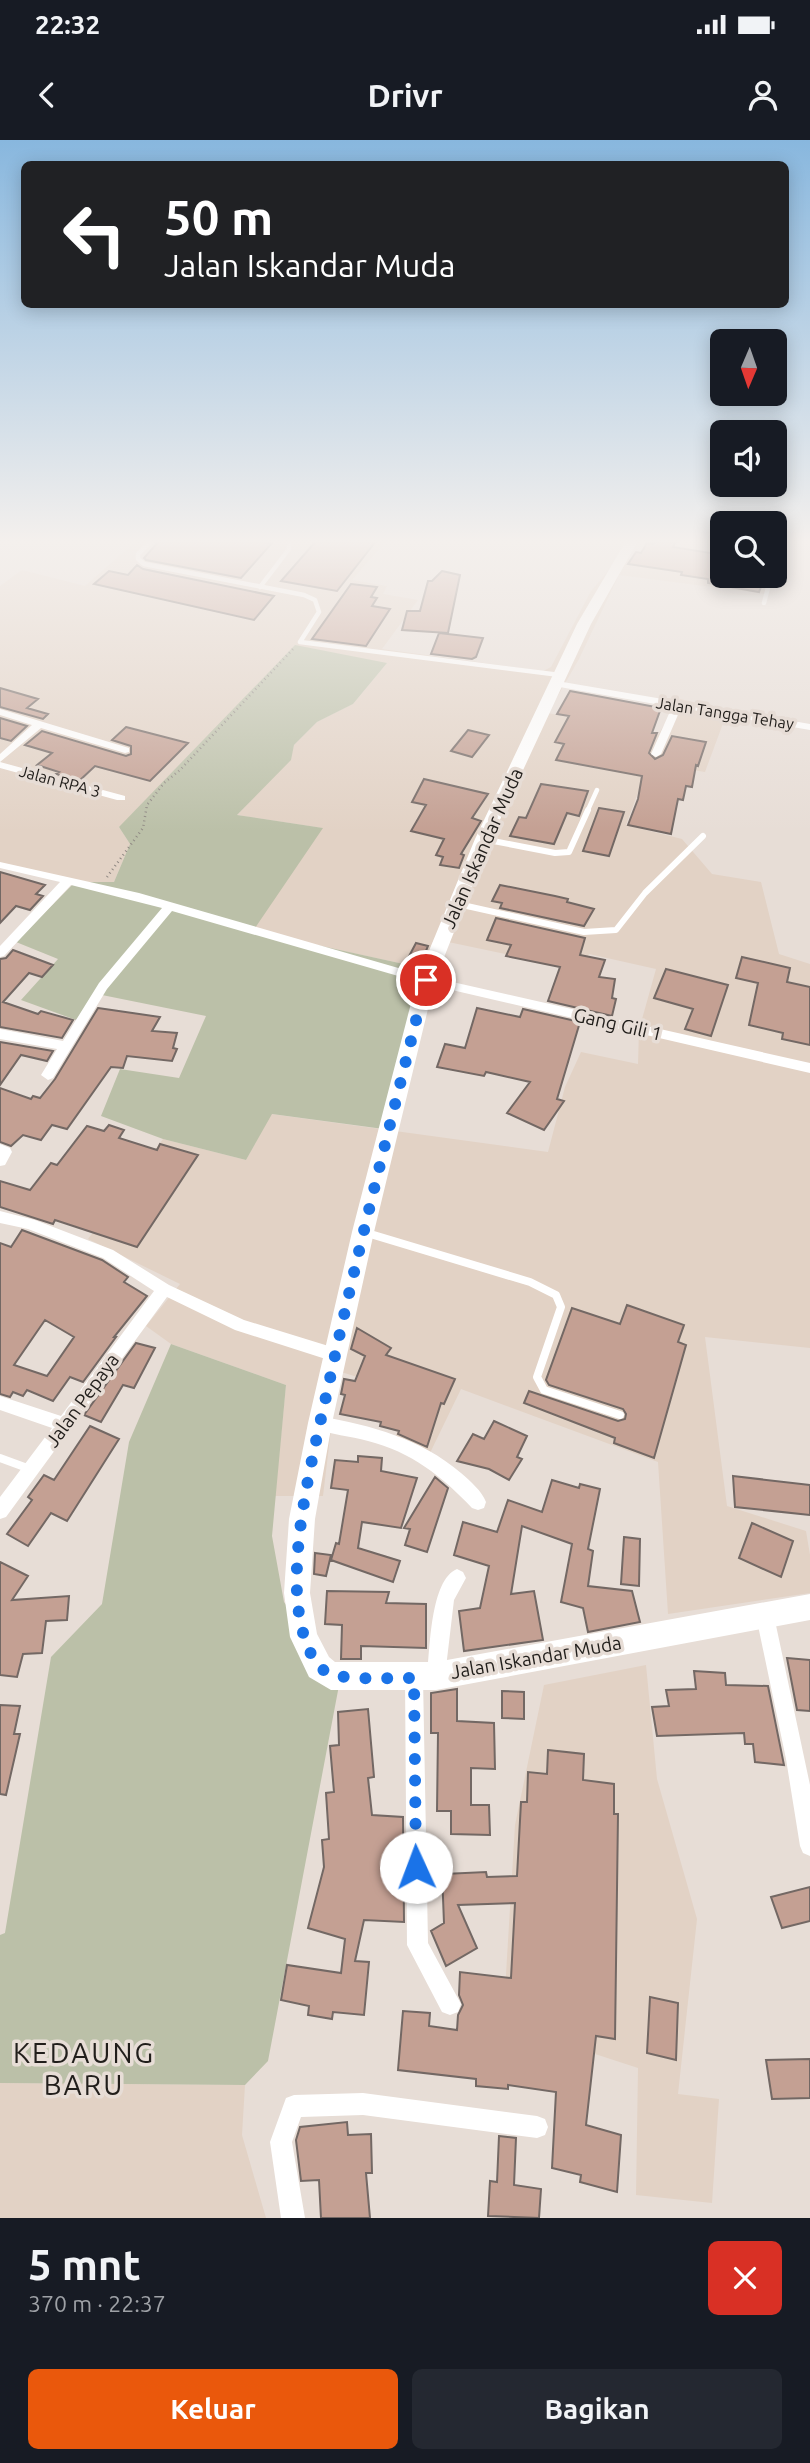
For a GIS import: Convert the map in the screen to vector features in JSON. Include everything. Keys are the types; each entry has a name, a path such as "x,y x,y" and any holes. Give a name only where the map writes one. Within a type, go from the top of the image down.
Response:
{"street":[{"name":"Jalan Iskandar Muda","path":"577,638 483,839 426,980 363,1232 320,1423 301,1531 297,1593 304,1637 319,1667 331,1676 425,1677 810,1607"},
{"name":"Jalan Tangga Tehay","path":"558,679 678,705 810,727"},
{"path":"656,754 678,705"},
{"path":"0,712 125,750"},
{"path":"0,759 39,724"},
{"name":"Jalan RPA 3","path":"0,765 121,798"},
{"name":"Gang Gili 1","path":"2,867 99,887 426,980 810,1068"},
{"path":"0,953 67,881"},
{"path":"48,1075 103,986 169,908"},
{"path":"0,1034 66,1046"},
{"path":"0,1149 5,1152 0,1161"},
{"path":"0,1217 30,1224 108,1254 164,1289 240,1325 335,1354"},
{"name":"Jalan Pepaya","path":"0,1511 164,1289"},
{"path":"0,1403 63,1424"},
{"path":"320,1423 367,1432 411,1446 458,1479 478,1502"},
{"path":"450,2004 418,1945 413,1764 425,1677 445,1598 457,1578"},
{"path":"765,1616 796,1759 810,1846"},
{"path":"293,2218 281,2142 294,2106 363,2104 537,2127"}],"lane":[{"path":"303,638 300,642 558,679"},
{"path":"483,839 555,853 569,852 597,790"},
{"path":"457,904 584,932 616,930 645,893 703,836"},
{"path":"363,1232 530,1282 556,1295 561,1307 537,1377 538,1384 544,1390 620,1415"},
{"path":"0,1458 30,1469"}],"path":[{"path":"99,887 143,828 147,805 164,783 180,770 300,642"}],"shaded area":[{"path":"0,638 390,638 382,649 543,671 551,667 566,638 589,638 548,713 658,735 680,699 728,710 705,772 649,763 626,825 682,839 712,874 761,882 779,954 810,964 810,1348 705,1337 727,1506 806,1531 810,1555 810,1593 668,1614 658,1462 461,1389 430,1453 393,1445 409,1393 338,1371 323,1496 275,1496 286,1385 171,1344 146,1326 180,1284 88,1239 163,1139 246,1160 271,1114 548,1152 565,1087 581,1052 638,1064 639,1030 656,969 589,954 581,970 434,939 422,968 252,931 322,828 237,815 290,760 294,745 317,722 353,704 387,663 119,827 130,844 114,882 61,882 0,865"},
{"path":"646,1665 657,1779 697,1919 678,2094 719,2099 712,2203 636,2195 638,2068 503,2024 515,1825 544,1685"},
{"path":"0,2083 245,2085 242,2135 266,2218 0,2218"}],"green space":[{"path":"295,645 387,663 353,704 317,722 294,745 291,760 237,815 323,828 253,931 422,968 391,1130 272,1114 246,1160 163,1139 101,1116 120,1069 179,1078 206,1016 97,994 76,1020 21,1000 58,959 16,942 75,882 114,882 130,844 119,827"},
{"path":"171,1344 286,1385 272,1536 284,1602 340,1680 268,2061 245,2085 0,2083 0,1935 5,1933 51,1657 102,1604 129,1442"}],"building":[{"path":"313,638 371,638 366,646"},
{"path":"437,638 483,638 476,657 472,659 431,654"},
{"path":"0,688 38,699 27,708 48,714 43,719 0,707"},
{"path":"570,691 661,708 652,733 657,733 649,753 655,759 663,755 672,736 706,742 698,766 696,765 692,787 686,786 683,800 678,799 671,834 628,825 638,799 642,776 556,760 564,744 555,742 569,716 557,714"},
{"path":"0,718 27,726 11,741 0,738"},
{"path":"126,727 188,743 150,781 95,766 79,781 37,765 52,753 25,745 42,731 126,756 131,754 131,746 112,740"},
{"path":"468,730 489,735 472,757 451,751"},
{"path":"424,779 488,794 472,818 481,821 461,854 464,855 459,868 440,865 443,857 436,855 444,839 411,831 426,805 412,802"},
{"path":"541,784 588,791 579,816 567,813 554,844 510,836 519,817 526,818"},
{"path":"599,808 624,812 609,856 583,851"},
{"path":"0,872 45,885 36,894 43,896 30,910 16,906 0,923"},
{"path":"500,885 568,899 567,902 594,909 584,926 500,908 502,903 492,901"},
{"path":"496,918 585,938 580,955 605,960 599,977 615,979 612,998 616,999 612,1016 548,1001 560,967 506,956 511,945 487,940"},
{"path":"416,943 428,946 421,963 407,960"},
{"path":"13,950 53,965 42,977 29,973 3,1002 38,1014 41,1011 73,1020 62,1038 0,1027 0,959 6,958"},
{"path":"742,957 790,968 787,982 810,987 810,1045 782,1039 783,1033 749,1025 758,983 736,978"},
{"path":"666,969 728,985 711,1036 685,1029 693,1009 654,998"},
{"path":"98,1008 160,1017 152,1031 177,1033 173,1048 177,1049 172,1061 127,1056 123,1068 111,1067 67,1129 52,1125 41,1140 23,1135 11,1146 0,1142 0,1088 31,1099 33,1096 40,1098 55,1079"},
{"path":"477,1008 520,1017 523,1009 580,1022 557,1099 564,1101 544,1130 507,1113 530,1082 486,1072 484,1076 437,1067 445,1044 465,1048"},
{"path":"0,1042 53,1051 47,1061 21,1055 0,1085"},
{"path":"109,1125 124,1130 119,1138 157,1150 160,1144 198,1155 137,1247 55,1220 53,1224 0,1207 0,1181 30,1190 51,1163 57,1165 87,1126 104,1131"},
{"path":"22,1230 102,1260 128,1277 124,1282 147,1296 83,1382 70,1377 53,1401 27,1390 23,1396 13,1392 10,1397 0,1394 0,1243 11,1247","holes":["45,1320 74,1337 47,1376 14,1365"]},
{"path":"627,1305 684,1325 678,1342 686,1345 654,1458 614,1443 615,1438 524,1403 529,1391 618,1421 625,1419 623,1409 549,1385 546,1380 572,1308 620,1324"},
{"path":"357,1328 391,1348 386,1355 455,1379 444,1404 441,1403 427,1447 398,1434 399,1431 380,1426 381,1422 340,1414 345,1395 341,1394 344,1379 355,1381 365,1356 351,1349"},
{"path":"136,1343 155,1348 134,1388 123,1385 101,1422 84,1415"},
{"path":"494,1421 527,1436 517,1457 522,1459 509,1480 489,1469 457,1461 473,1434 484,1439"},
{"path":"90,1426 119,1439 67,1521 51,1513 28,1546 7,1534 32,1500 28,1497 44,1475 54,1480"},
{"path":"358,1456 382,1458 381,1471 417,1478 401,1528 362,1522 358,1548 400,1561 393,1582 331,1560 336,1543 339,1544 348,1490 331,1488 335,1460 358,1462"},
{"path":"733,1476 810,1485 810,1515 735,1507"},
{"path":"435,1477 448,1488 427,1552 405,1545 410,1529 404,1528"},
{"path":"552,1480 579,1488 580,1484 600,1489 588,1549 593,1551 588,1586 632,1591 640,1622 588,1632 583,1608 561,1602 572,1544 522,1526 511,1594 534,1591 543,1640 464,1651 459,1611 480,1608 489,1566 454,1555 463,1522 497,1532 508,1500 542,1512"},
{"path":"752,1523 793,1541 781,1577 739,1558"},
{"path":"624,1537 640,1539 639,1586 621,1584"},
{"path":"315,1553 331,1555 326,1576 314,1574"},
{"path":"0,1562 28,1576 12,1600 69,1596 67,1620 46,1621 42,1653 23,1654 17,1677 0,1675"},
{"path":"327,1591 389,1592 386,1603 426,1604 426,1648 361,1646 361,1659 341,1659 342,1625 325,1624"},
{"path":"787,1658 810,1660 810,1711 797,1710"},
{"path":"694,1671 725,1673 726,1685 768,1686 784,1765 755,1762 753,1744 745,1744 744,1733 657,1736 652,1707 669,1706 666,1690 696,1689"},
{"path":"457,1689 457,1721 494,1723 495,1769 471,1768 471,1805 489,1805 490,1835 451,1834 451,1811 437,1811 438,1733 431,1733 431,1693"},
{"path":"502,1691 524,1692 524,1719 502,1718"},
{"path":"0,1705 20,1706 14,1734 20,1734 6,1795 0,1794"},
{"path":"368,1709 374,1777 368,1778 372,1815 403,1817 404,1922 364,1920 355,1961 369,1962 364,2015 333,2012 332,2019 308,2015 309,2006 281,2000 287,1965 341,1973 345,1939 308,1928 324,1867 322,1840 329,1839 326,1793 334,1792 330,1746 339,1745 338,1712"},
{"path":"548,1750 584,1754 583,1780 614,1784 614,1814 618,1814 615,2039 596,2036 586,2125 621,2135 617,2192 580,2182 581,2175 552,2168 556,2092 508,2085 508,2089 476,2086 476,2079 398,2070 403,2011 430,2013 429,2026 457,2030 458,2015 463,2005 459,1995 460,1972 511,1978 515,1903 458,1905 477,1948 446,1966 431,1931 444,1923 442,1872 486,1872 487,1877 517,1876 521,1802 527,1802 528,1772 547,1774"},
{"path":"810,1887 810,1921 782,1928 771,1897"},
{"path":"650,1997 678,2003 676,2060 647,2053"},
{"path":"810,2059 810,2098 772,2099 766,2060"},
{"path":"347,2122 348,2135 371,2134 372,2173 366,2173 370,2218 321,2218 319,2180 301,2181 296,2140 300,2127"},
{"path":"499,2136 516,2138 514,2185 541,2189 539,2218 488,2216 490,2181 497,2182"}],"district":[{"name":"KEDAUNG BARU","path":"84,2068"}],"route":[{"path":"416,1867 414,1678 331,1676 319,1667 304,1637 297,1593 302,1519 320,1423 363,1232 426,980"}]}
